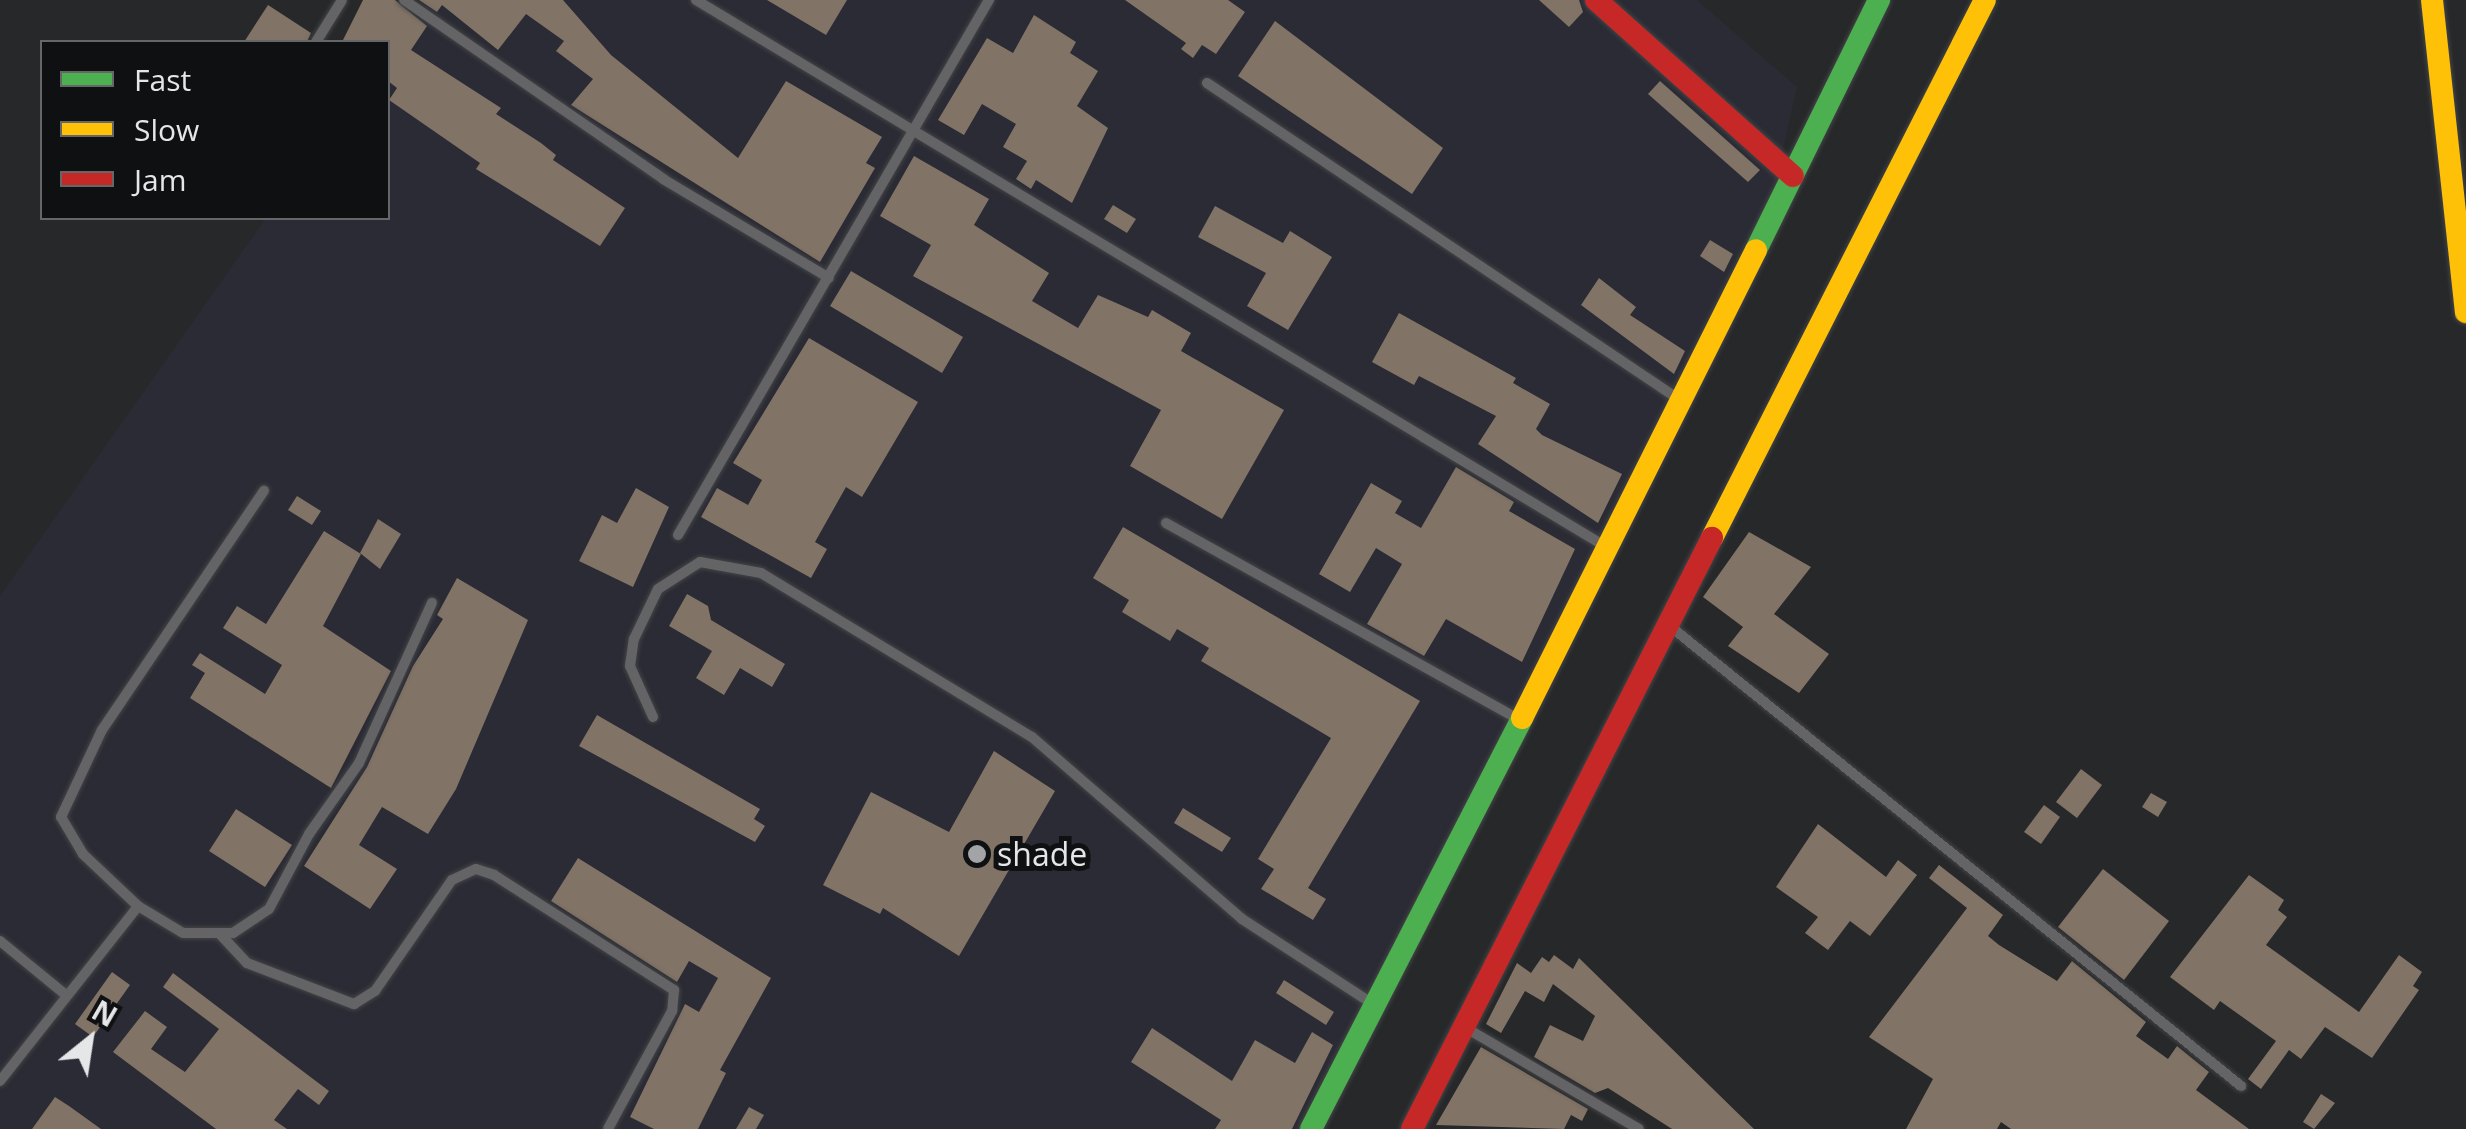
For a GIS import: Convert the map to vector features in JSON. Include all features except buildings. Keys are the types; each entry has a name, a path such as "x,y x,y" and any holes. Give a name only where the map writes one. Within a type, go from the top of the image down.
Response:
{"main road":[{"path":"1596,0 1793,176"},
{"path":"1312,1129 1610,549 1879,0"},
{"path":"1412,1129 1985,0"},
{"path":"2432,0 2466,312"}],"lane":[{"path":"317,40 342,0"},
{"path":"404,0 663,179 829,278"},
{"path":"696,0 1610,549"},
{"path":"678,536 917,132 989,0"},
{"path":"1207,83 1682,402"},
{"path":"264,491 102,730 61,816 83,854 138,906 184,933 233,933 270,909 309,834 359,763 432,603"},
{"path":"1166,523 1520,721"},
{"path":"653,717 630,666 634,639 658,590 700,562 761,573 1032,737 1242,919 1375,1005"},
{"path":"1670,626 2241,1086"},
{"path":"219,933 247,963 354,1004 375,991 452,880 476,869 494,875 674,990 672,1011 608,1129"},
{"path":"0,1081 138,906"},
{"path":"0,940 66,995"},
{"path":"1465,1028 1639,1129"}],"shaded area":[{"path":"429,0 1697,0 1797,87 1769,212 1302,1129 0,1129 0,596 265,220 390,220 390,62"}],"traffic: fast":[{"path":"1756,250 1879,0"},
{"path":"1311,1129 1522,718"}],"traffic: slow":[{"path":"1712,538 1985,0"},
{"path":"2432,0 2466,312"},
{"path":"1522,718 1756,250"}],"traffic: jam":[{"path":"1596,0 1793,176"},
{"path":"1412,1129 1712,538"}],"place":[{"name":"shade","path":"977,854"}]}
